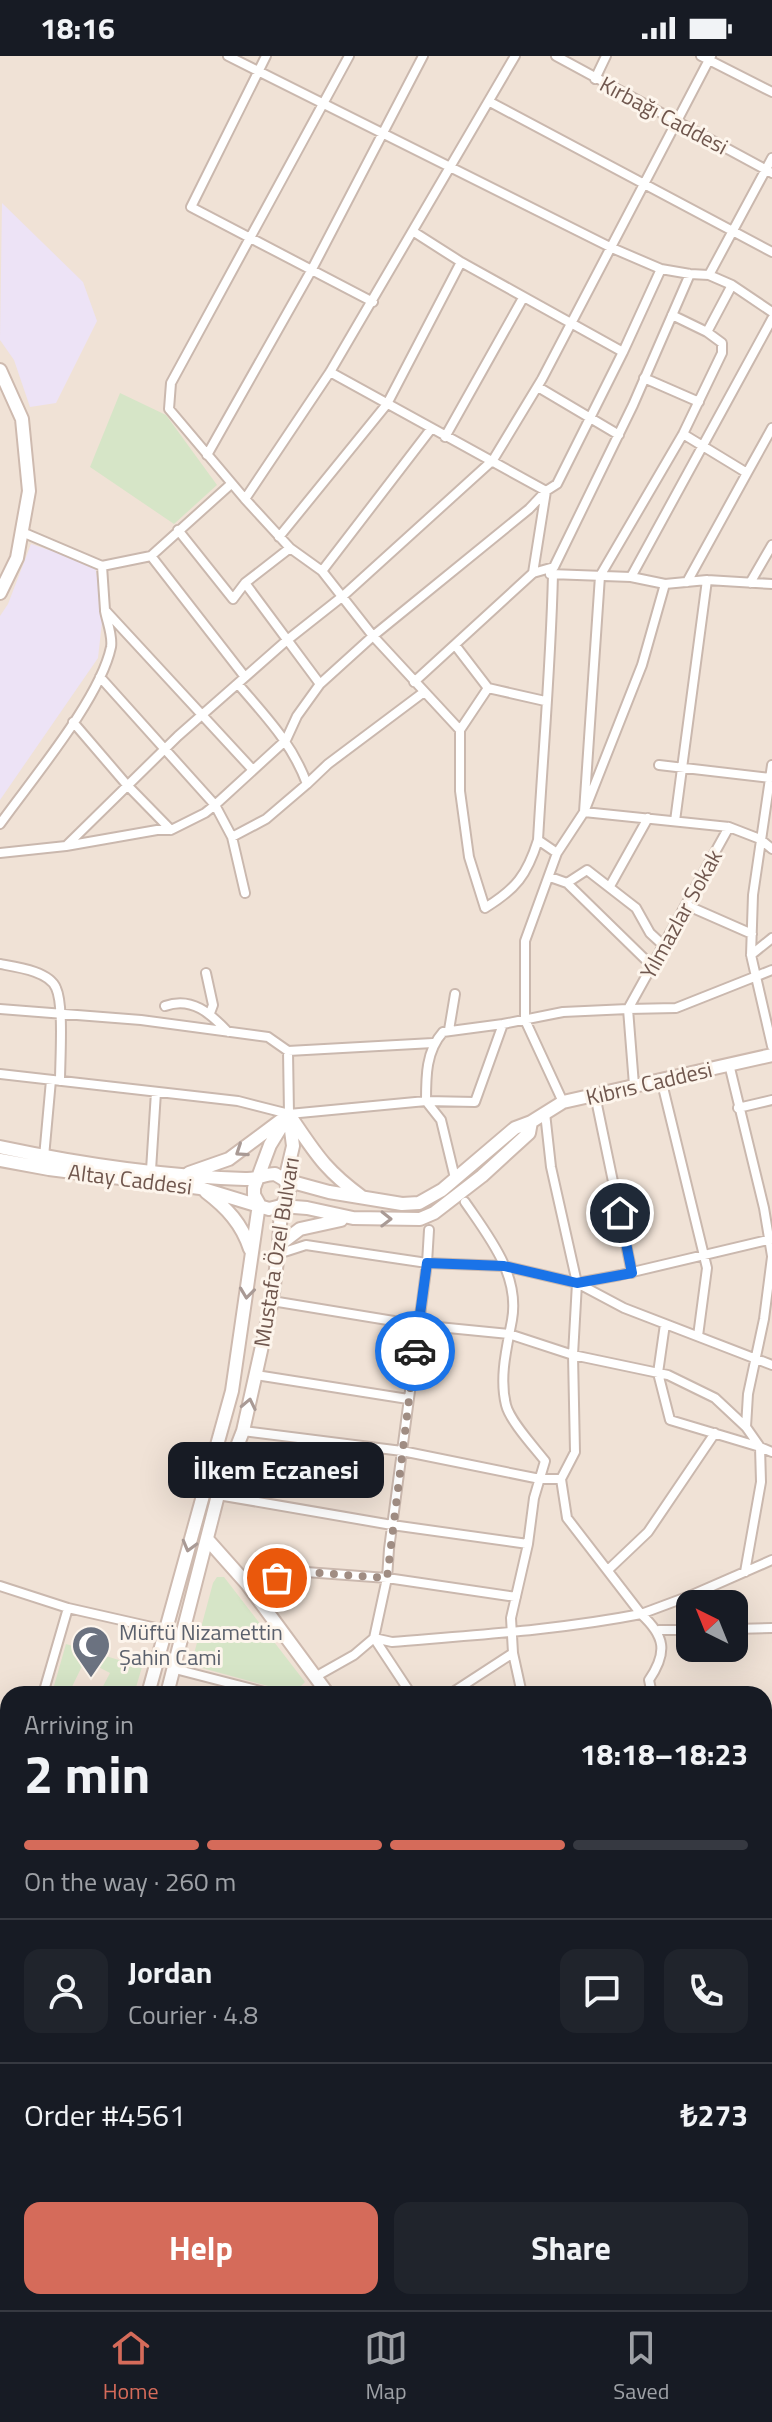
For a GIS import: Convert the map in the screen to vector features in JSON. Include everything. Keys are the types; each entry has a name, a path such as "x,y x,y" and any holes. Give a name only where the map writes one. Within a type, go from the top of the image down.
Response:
{"main road":[{"path":"0,370 22,419 29,491 17,558 0,593"},
{"name":"Kıbrıs Caddesi","path":"285,1180 329,1192 402,1204 419,1203 442,1190 515,1128 563,1102 772,1055"},
{"path":"185,1174 229,1159 289,1114 312,1151 334,1177 364,1198"},
{"name":"Mustafa Özel Bulvarı","path":"150,1686 232,1391 259,1204 254,1195 270,1145 289,1114"},
{"name":"Mustafa Özel Bulvarı","path":"170,1686 218,1495 243,1431 272,1301 281,1206 289,1191 285,1180 293,1146 289,1114"},
{"name":"Kıbrıs Caddesi","path":"281,1206 353,1218 420,1219 434,1213 482,1176 529,1133 531,1122"},
{"name":"Altay Caddesi","path":"0,1147 44,1157 185,1174 259,1179"},
{"name":"Altay Caddesi","path":"0,1160 200,1188 259,1204"},
{"path":"259,1179 275,1174 285,1180"},
{"path":"200,1188 236,1219 245,1233 252,1255"},
{"path":"259,1204 269,1209 281,1206"},
{"path":"279,1250 300,1229 353,1218"},
{"path":"207,1539 247,1584 322,1686"}],"street":[{"path":"228,56 612,248 661,269 709,275 732,285 772,312"},
{"path":"266,56 191,207 373,302"},
{"path":"349,56 171,383 169,409 279,537 322,571 373,636 460,730"},
{"path":"207,455 311,271 423,56"},
{"path":"245,499 373,302 515,56"},
{"name":"Kırbağı Caddesi","path":"556,56 769,171"},
{"path":"595,79 606,56"},
{"path":"66,846 201,715 343,596 493,460 538,387 612,248 707,57 772,92"},
{"path":"490,102 772,252"},
{"path":"709,275 769,171 772,158"},
{"path":"414,232 523,298 623,352"},
{"path":"279,537 387,404 461,262"},
{"path":"0,853 171,830 215,805 286,740 297,716 320,684 373,636 557,484 661,269"},
{"path":"414,682 533,573 554,567 619,435 690,274"},
{"path":"707,332 732,285"},
{"path":"445,437 523,298"},
{"path":"584,812 600,576 683,434 722,353 722,343 672,315"},
{"path":"631,577 772,319"},
{"path":"330,372 546,491"},
{"path":"644,378 699,402"},
{"path":"538,387 619,435"},
{"path":"687,582 772,428"},
{"path":"322,571 431,429"},
{"path":"683,434 747,473"},
{"path":"22,532 102,566 151,556 231,484"},
{"path":"533,573 546,491"},
{"path":"178,530 233,599 245,583 290,548"},
{"path":"750,583 772,545"},
{"path":"151,556 286,740 307,784"},
{"path":"0,824 73,722 100,677 112,644 105,610 102,566"},
{"path":"533,573 631,577 665,584 707,580 772,584"},
{"path":"488,688 460,730 460,791 469,857 485,908 504,897 529,869 538,840 553,574"},
{"path":"675,821 707,580"},
{"path":"245,583 320,684"},
{"path":"563,1102 525,1020 525,941 557,853 584,812 642,665 665,584"},
{"path":"105,610 252,769"},
{"path":"455,645 488,688 545,701"},
{"path":"100,677 215,805 232,837 245,893"},
{"path":"232,837 266,819 328,764 424,692"},
{"path":"73,722 171,830"},
{"path":"659,765 770,778"},
{"path":"772,765 753,895 751,955 772,1046"},
{"name":"Yılmazlar Sokak","path":"584,812 729,827 628,1009"},
{"path":"610,886 648,818"},
{"path":"729,827 760,839 772,849"},
{"path":"538,840 557,853"},
{"path":"567,883 587,870 636,908 650,933 663,945"},
{"path":"550,877 567,883 652,966"},
{"path":"686,905 752,934"},
{"path":"751,955 772,938"},
{"path":"0,964 45,976 56,987 60,1013 56,1081 44,1157"},
{"path":"455,1178 441,1120 426,1101 426,1073 433,1043 443,1032 563,1012 676,1008 772,970"},
{"path":"206,973 213,1005 210,1013"},
{"path":"449,1030 455,994"},
{"path":"165,1006 175,1002 197,1006 210,1013 229,1033"},
{"path":"0,1009 141,1020 268,1037 288,1051 433,1043"},
{"path":"628,1009 634,1085"},
{"path":"0,1074 238,1101 289,1114 426,1101 475,1102 503,1024"},
{"path":"288,1051 289,1114"},
{"path":"729,1064 771,1239 772,1256 746,1427"},
{"path":"661,1079 707,1268 698,1336"},
{"path":"151,1170 156,1092"},
{"path":"595,1095 632,1273"},
{"path":"738,1108 772,1100"},
{"path":"545,1113 551,1167 577,1283 573,1355 575,1452 561,1479 567,1518 641,1614 659,1630 662,1649 658,1666 649,1680 650,1686"},
{"path":"465,1202 497,1248 512,1297 513,1316 504,1380 506,1407 545,1461 532,1509 528,1544 511,1618 513,1653 520,1686"},
{"path":"315,1677 354,1655 374,1638 387,1578 429,1230"},
{"path":"577,1283 632,1273 771,1239"},
{"path":"279,1250 306,1245 427,1263 504,1266 577,1283 624,1308 772,1365"},
{"path":"272,1301 418,1325 509,1334 573,1355 658,1373 715,1398 746,1427 760,1447 761,1482 745,1572"},
{"path":"665,1324 658,1373 670,1420 772,1452"},
{"path":"256,1375 408,1399"},
{"path":"243,1431 402,1451 540,1479 561,1479"},
{"path":"608,1570 648,1532 715,1433"},
{"path":"218,1495 392,1525 528,1544"},
{"path":"374,1638 392,1642 512,1633 641,1614 772,1560"},
{"path":"247,1584 306,1572 387,1578 516,1597"},
{"path":"0,1586 68,1608 165,1630"},
{"path":"45,1686 68,1608"},
{"path":"748,1629 772,1628"},
{"path":"659,1630 676,1630"},
{"path":"374,1638 406,1686"},
{"path":"462,1686 513,1653"},
{"path":"175,1669 241,1686"}],"shaded area":[{"path":"0,56 772,56 772,1686 0,1686"},
{"path":"2,203 83,282 97,321 56,403 30,407 14,360 0,340"},
{"path":"31,544 95,565 103,613 98,658 0,800 0,616 8,604"}],"green space":[{"path":"120,393 166,415 217,485 174,524 90,467"},
{"path":"217,1577 224,1577 305,1682 301,1686 268,1686 191,1665"},
{"path":"66,1644 142,1667 136,1686 103,1686 110,1673 85,1660 72,1686 54,1686"}],"way so far":[{"path":"277,1578 306,1572 387,1578 415,1351"}],"place":[{"name":"İlkem Eczanesi","path":"277,1578"},
{"name":"Müftü Nizamettin Şahin Cami","path":"91,1679"}],"route":[{"path":"415,1351 427,1263 504,1266 577,1283 632,1273 620,1213"}]}
